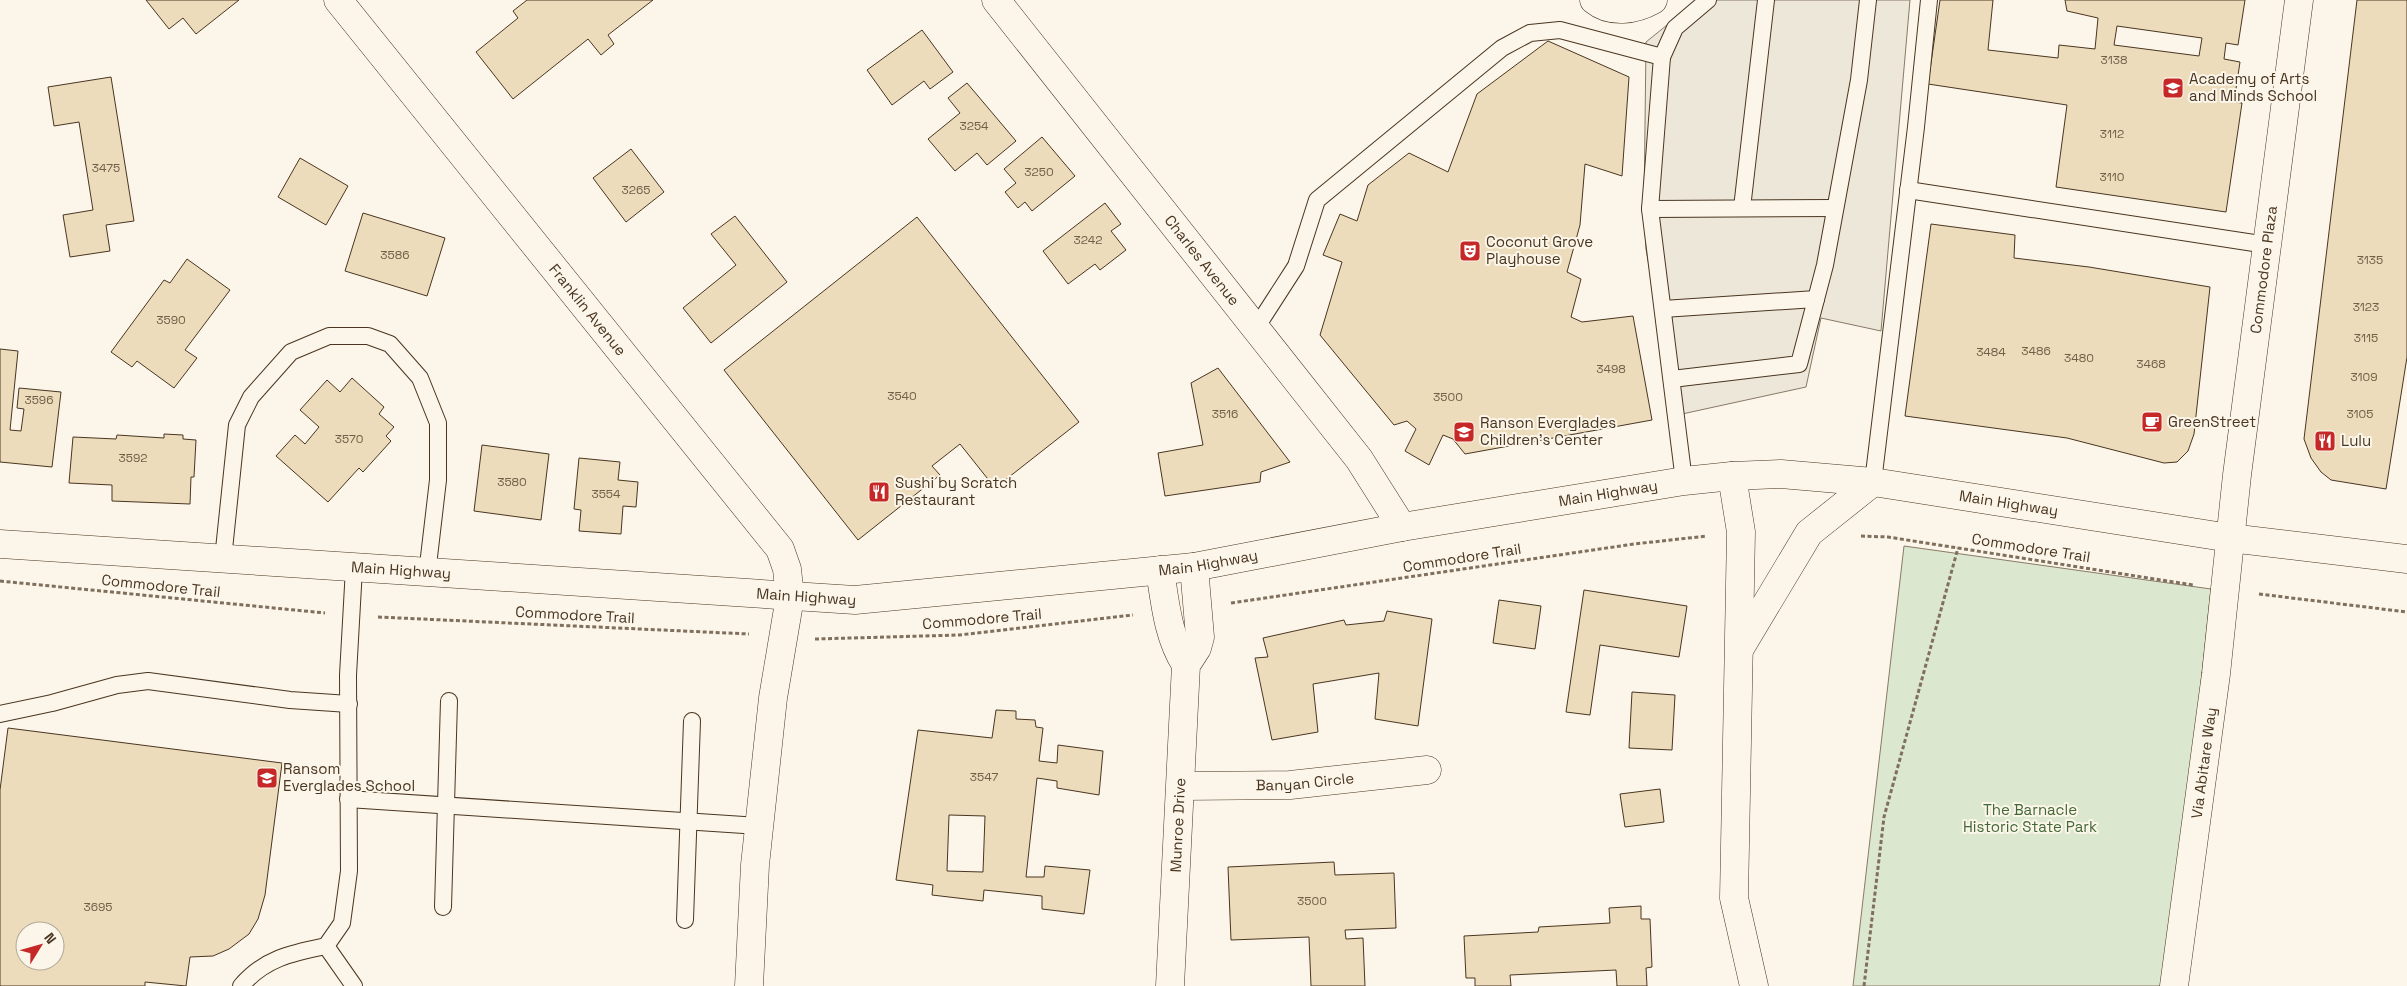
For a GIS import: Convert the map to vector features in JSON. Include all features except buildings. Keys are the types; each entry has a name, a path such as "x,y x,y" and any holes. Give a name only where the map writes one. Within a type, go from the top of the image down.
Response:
{"street":[{"name":"Franklin Avenue","path":"338,0 765,527 780,549 787,569 790,596 773,698 759,826 749,986"},
{"name":"Charles Avenue","path":"996,0 1360,459 1402,526"},
{"path":"1603,4 1627,9 1653,0"},
{"name":"Commodore Plaza","path":"2230,538 2299,0"},
{"name":"Main Highway","path":"0,544 427,574 854,600 1194,567 1402,526 1684,482 1732,476 1781,474 1873,482 2230,538 2407,559"},
{"path":"1732,476 1741,532 1734,898 1754,986"},
{"path":"1739,649 1809,533 1873,482"},
{"name":"Via Abitare Way","path":"2174,986 2216,674 2230,538"},
{"name":"Munroe Drive","path":"1170,986 1186,665 1197,648 1200,636 1194,567"},
{"name":"Munroe Drive","path":"1160,570 1173,638 1177,651 1186,665"},
{"name":"Banyan Circle","path":"1181,786 1290,785 1427,770"}],"lane":[{"path":"1684,482 1650,209 1662,57 1675,28 1708,0"},
{"path":"1742,208 1766,0"},
{"path":"1672,380 1799,364 1816,299 1835,208 1859,80 1868,0"},
{"path":"1873,482 1929,0"},
{"path":"1256,328 1296,266 1317,200 1502,48 1530,33 1560,30 1662,57"},
{"path":"1908,190 2267,245"},
{"path":"1650,209 1835,208"},
{"path":"1663,309 1816,299"},
{"path":"223,559 237,425 251,397 291,352 329,336 368,336 390,344 420,378 438,423 438,480 427,574"},
{"path":"241,986 268,962 296,952 326,946 342,923 349,871 349,666 354,568"},
{"path":"0,714 52,703 117,685 148,681 290,700 349,704"},
{"path":"442,907 447,806 449,701"},
{"path":"685,920 692,721"},
{"path":"348,799 759,826"},
{"path":"326,946 354,986"}],"path":[{"name":"Commodore Trail","path":"1221,604 1282,597 1634,544 1707,536"},
{"name":"Commodore Trail","path":"1859,536 1888,537 2200,586"},
{"path":"1864,986 1884,817 1958,548"},
{"name":"Commodore Trail","path":"0,581 320,612"},
{"path":"2254,593 2407,612"},
{"name":"Commodore Trail","path":"816,639 959,635 1141,614"},
{"name":"Commodore Trail","path":"379,617 750,634"}],"green space":[{"name":"The Barnacle Historic State Park","path":"1904,546 2211,589 2169,986 1853,986"}],"shaded area":[{"path":"1698,0 1910,0 1881,331 1821,318 1806,387 1682,414 1658,316 1646,249 1644,209 1646,42"}],"place":[{"name":"Academy of Arts and Minds School","path":"2173,88"},
{"name":"Coconut Grove Playhouse","path":"1470,251"},
{"name":"GreenStreet","path":"2152,422"},
{"name":"Ranson Everglades Children's Center","path":"1464,432"},
{"name":"Lulu","path":"2325,441"},
{"name":"Sushi by Scratch Restaurant","path":"879,492"},
{"name":"Ransom Everglades School","path":"267,778"}]}
